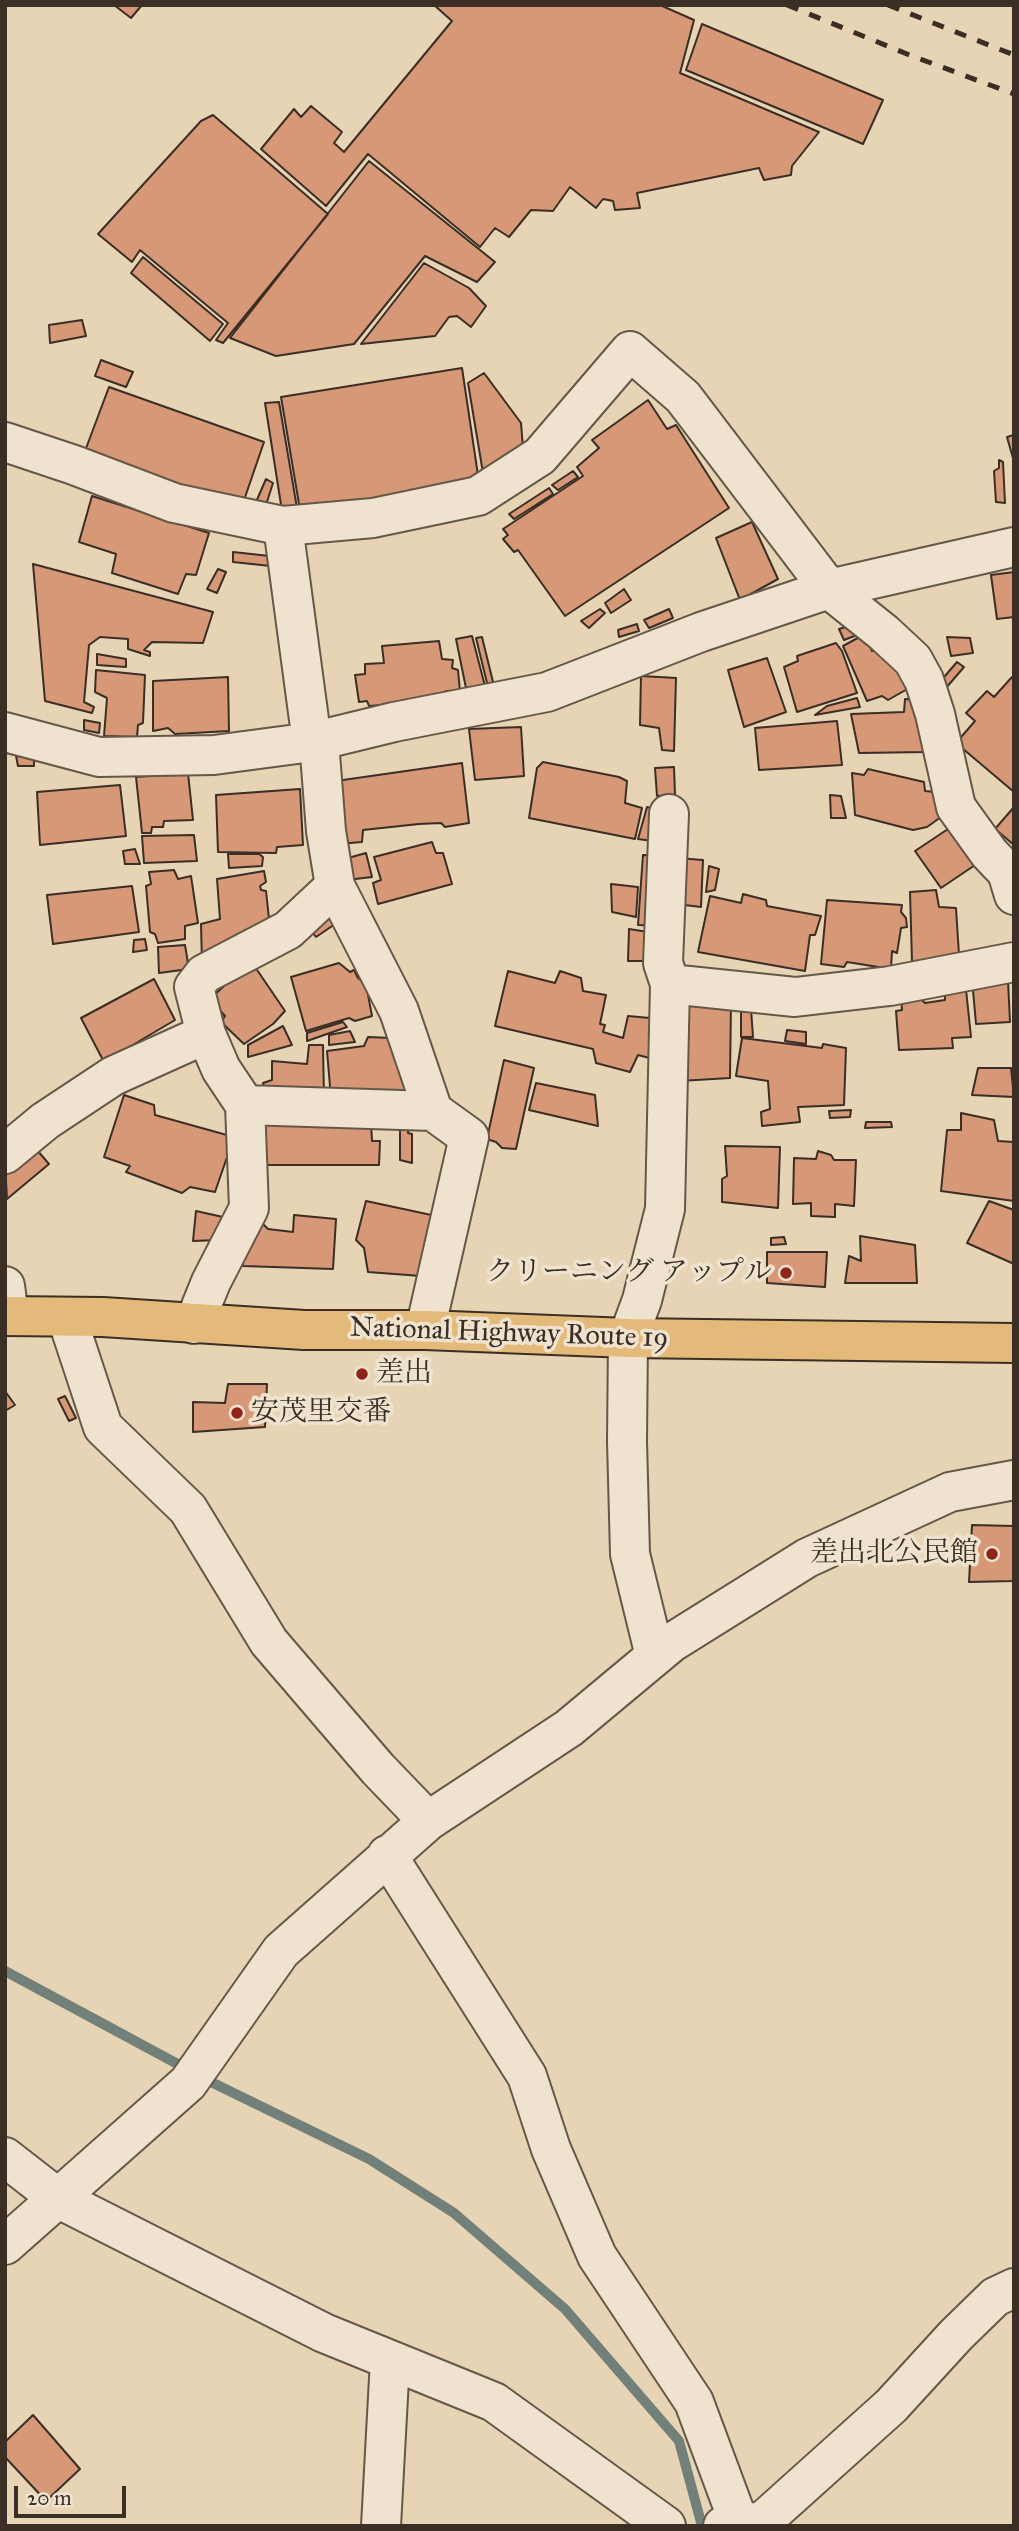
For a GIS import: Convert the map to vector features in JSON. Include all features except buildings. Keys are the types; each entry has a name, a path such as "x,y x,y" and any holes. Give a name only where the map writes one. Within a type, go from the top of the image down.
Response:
{"highway":[{"name":"National Highway Route 19","path":"7,1306 67,1318 103,1317 304,1330 425,1330 628,1338 1014,1343"}],"street":[{"path":"5,442 174,503 283,526 373,518 478,496 540,456 630,351 683,397 829,589 913,660 925,680 935,714 956,807 989,853 1007,872 1014,895"},
{"path":"283,526 335,886 399,1011 433,1111 469,1138 425,1330"},
{"path":"5,732 99,757 214,755 316,742 394,722 547,692 701,632 829,589 1014,547"},
{"path":"655,1656 630,1554 628,1338 642,1300 665,1209 670,984 663,963 669,814"},
{"path":"194,1324 211,1282 249,1208 245,1105 221,1069 206,1034 194,988 204,974 288,930 335,886"},
{"path":"670,984 795,997 890,986 1014,962"},
{"path":"5,1154 45,1121 113,1076 206,1034"},
{"path":"245,1105 433,1111"},
{"path":"67,1318 103,1427 188,1509 270,1642 378,1769 428,1821"},
{"path":"5,2245 194,2075 281,1951 428,1821 569,1728 671,1643 807,1558 950,1492 1014,1480"},
{"path":"387,1855 527,2077 551,2149 597,2256 694,2402 747,2524 891,2406 995,2297 1014,2288"},
{"path":"5,2157 59,2199 324,2333 494,2402 666,2526"},
{"path":"381,2526 390,2360"}],"waterway":[{"path":"5,1971 211,2082 369,2159 454,2213 565,2309 679,2441 702,2526"}],"railway":[{"path":"787,5 1014,94"},
{"path":"888,5 1014,55"}],"place":[{"name":"クリーニング アップル","path":"786,1273"},
{"name":"差出","path":"362,1374"},
{"name":"安茂里交番","path":"237,1413"},
{"name":"差出北公民館","path":"992,1554"}]}
